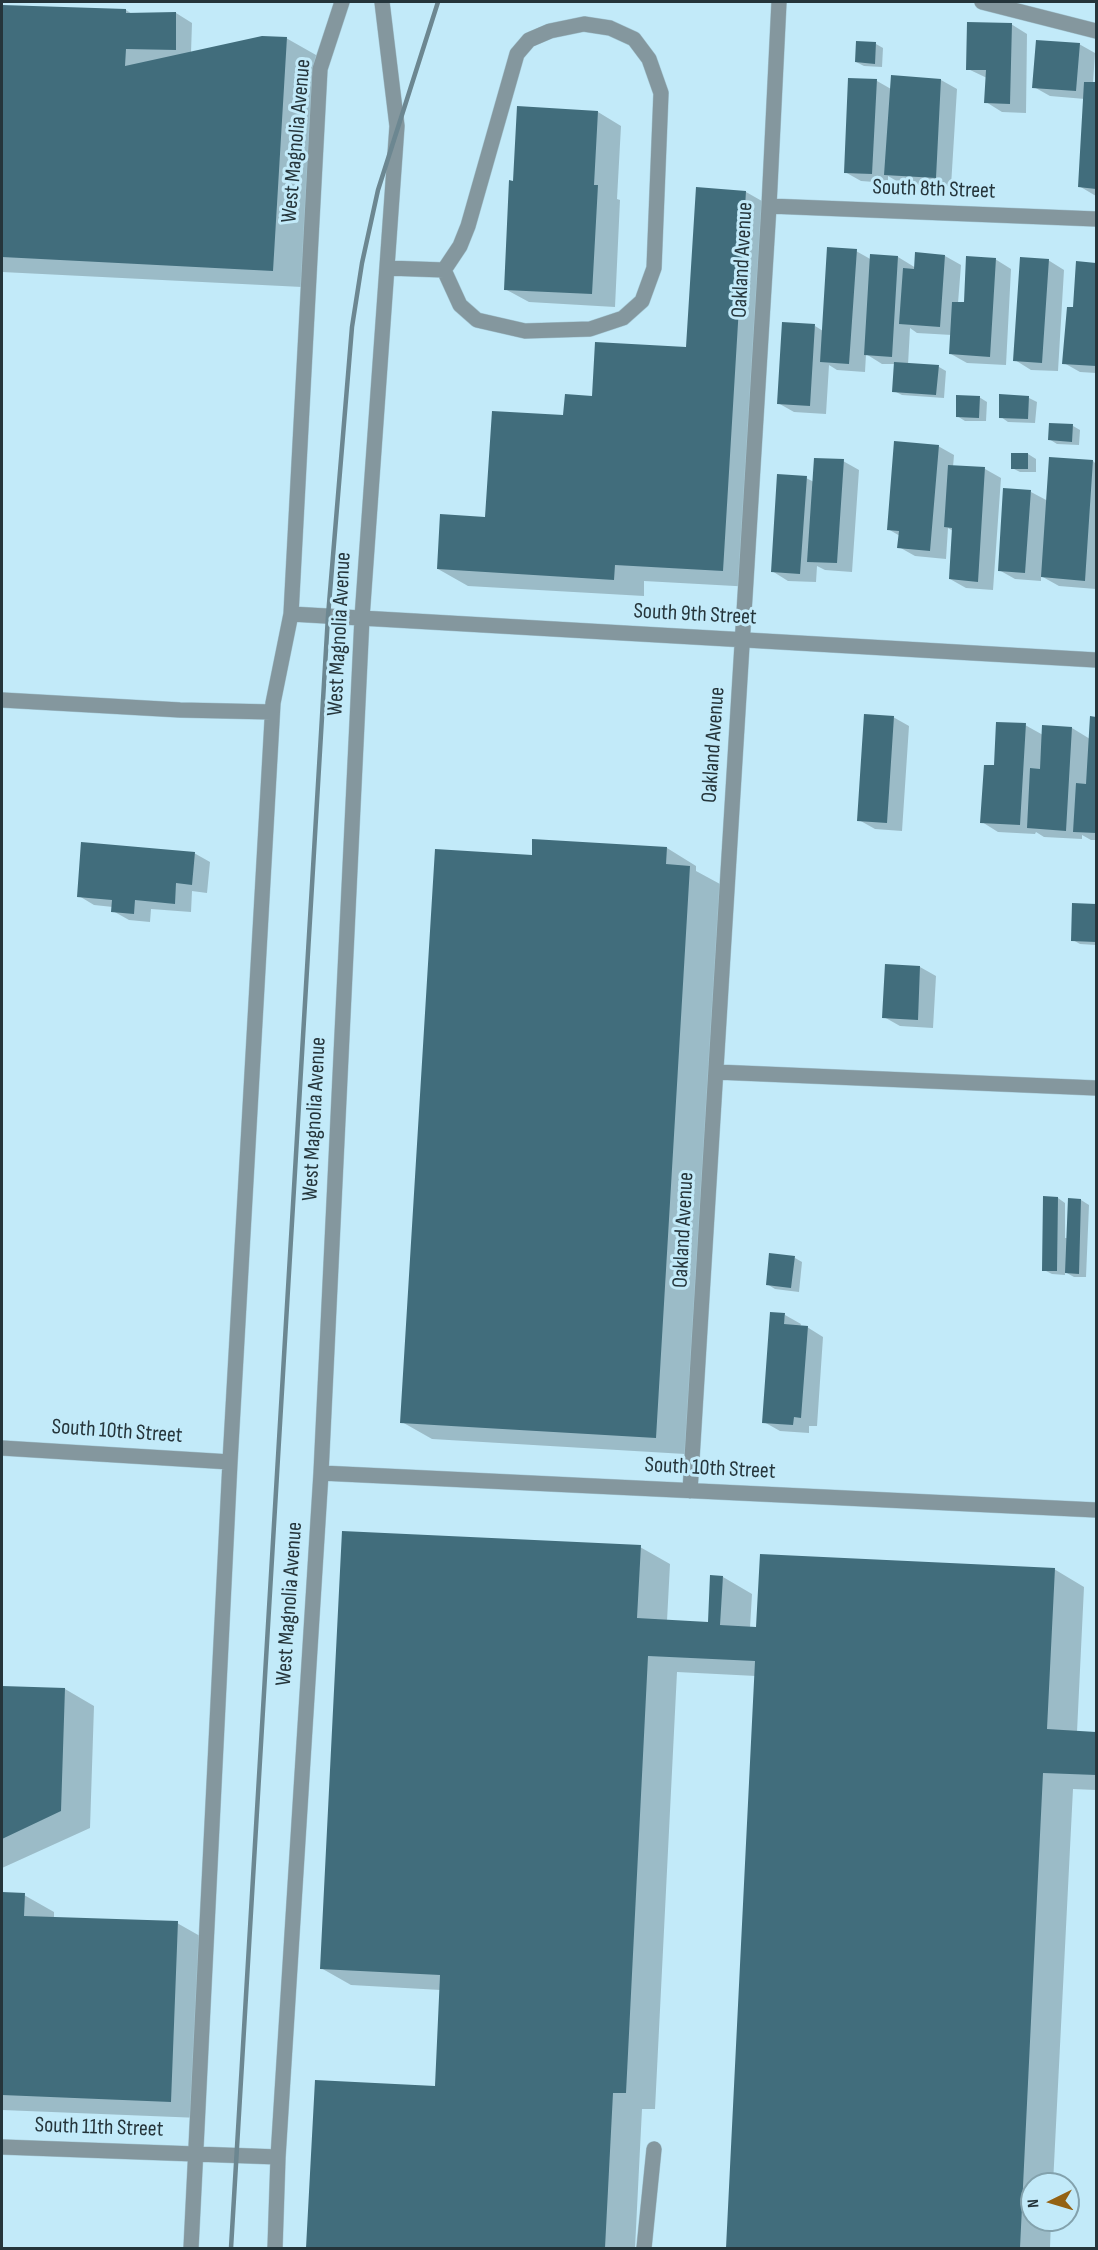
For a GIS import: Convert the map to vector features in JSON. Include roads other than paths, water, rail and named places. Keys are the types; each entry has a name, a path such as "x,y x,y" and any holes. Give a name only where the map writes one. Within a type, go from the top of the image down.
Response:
{"street":[{"name":"West Magnolia Avenue","path":"191,2248 230,1462 272,712 291,614 321,69 342,2"},
{"name":"West Magnolia Avenue","path":"275,2248 278,2157 321,1473 362,618 397,126 382,2"},
{"name":"Oakland Avenue","path":"690,1491 743,641 779,2"},
{"path":"982,2 1096,31"},
{"path":"584,24 610,28 634,39 649,59 661,93 654,268 642,301 624,318 590,329 525,331 477,320 460,305 444,270 468,226 517,54 529,40 550,31 584,24"},
{"name":"South 8th Street","path":"769,206 1096,219"},
{"path":"387,268 444,270"},
{"name":"South 9th Street","path":"291,614 1096,660"},
{"path":"2,700 180,710 272,712"},
{"path":"716,1072 1096,1088"},
{"name":"South 10th Street","path":"2,1448 230,1462"},
{"name":"South 10th Street","path":"321,1473 1096,1510"},
{"name":"South 11th Street","path":"2,2147 195,2154"},
{"path":"644,2248 654,2150"},
{"path":"195,2154 278,2157"}],"railway":[{"path":"231,2248 328,616 352,327 362,263 378,190 438,2"}]}
